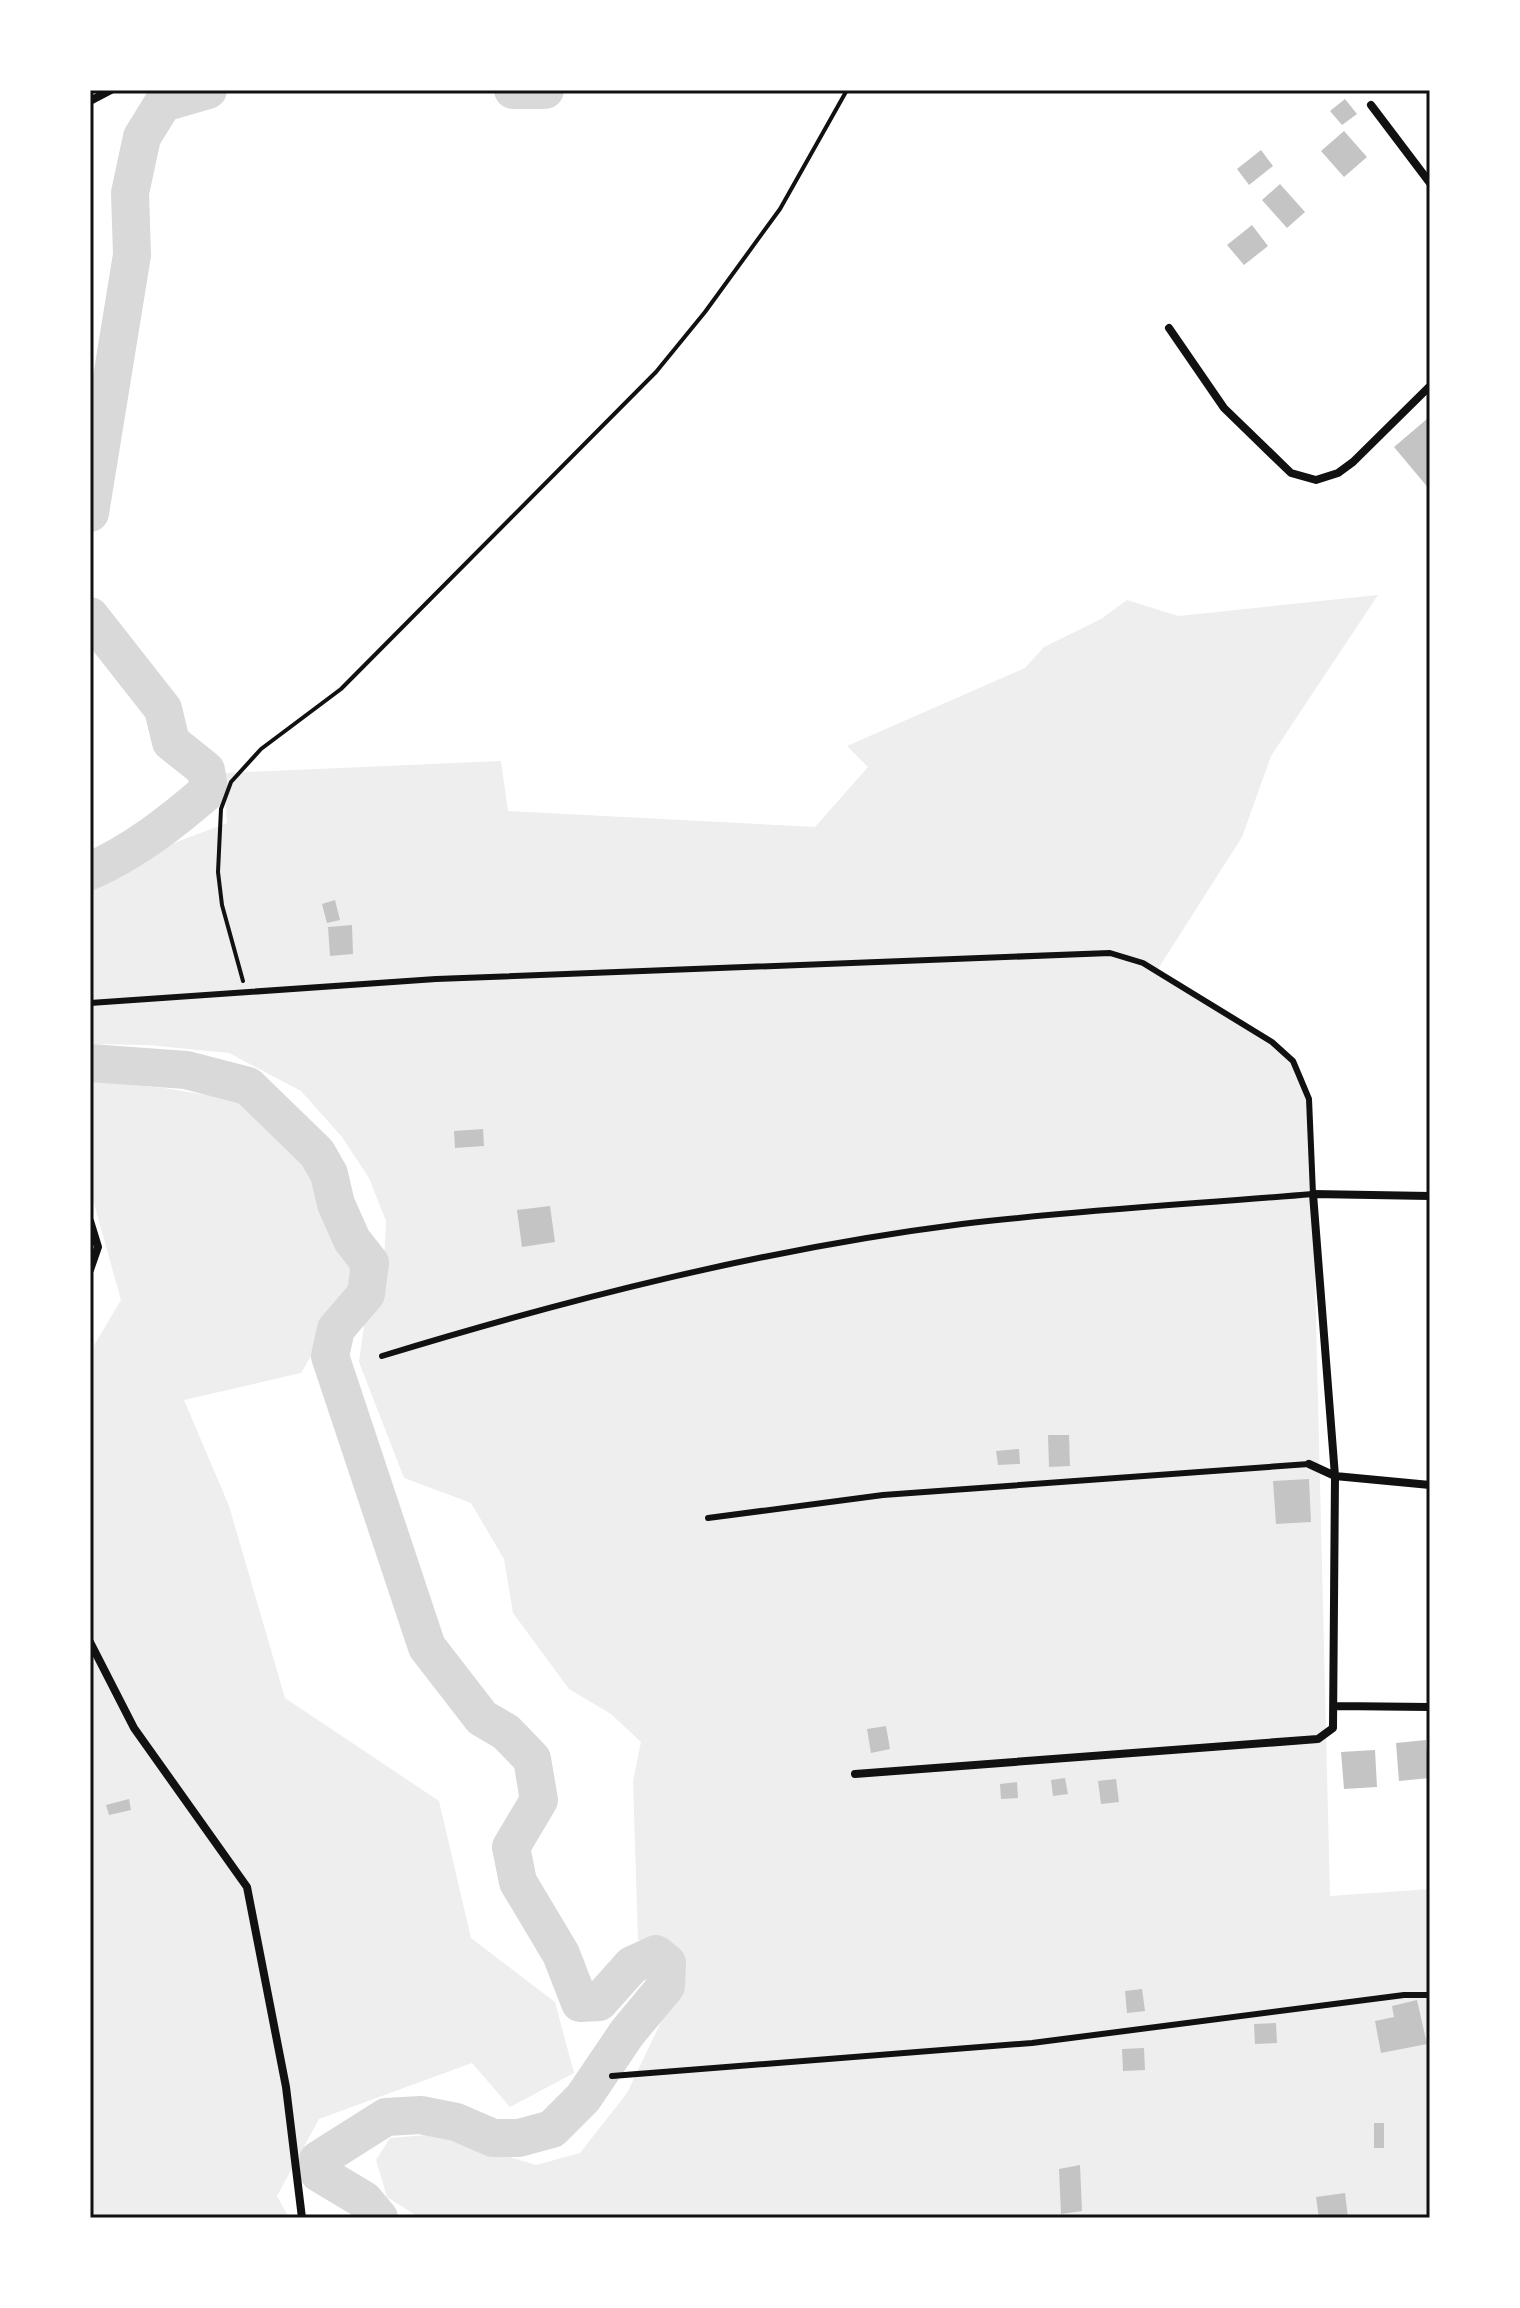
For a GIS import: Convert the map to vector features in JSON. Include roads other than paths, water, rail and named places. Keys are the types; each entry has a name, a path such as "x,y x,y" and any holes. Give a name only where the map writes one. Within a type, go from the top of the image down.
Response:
{"street":[{"path":"90,101 111,90"},
{"path":"1371,105 1430,183"},
{"path":"1169,328 1224,408 1291,473 1316,480 1338,473 1353,462 1430,386"},
{"path":"855,1774 1318,1739 1333,1728 1335,1476 1313,1194 1430,1196"},
{"path":"90,1221 98,1247 90,1270"},
{"path":"1309,1464 1335,1476 1430,1485"},
{"path":"90,1642 134,1728 247,1887 286,2087 302,2218"},
{"path":"1335,1706 1430,1707"}],"lane":[{"path":"90,1003 436,979 1110,953 1143,963 1272,1042 1293,1061 1309,1099 1313,1194 963,1224 813,1248 569,1301 382,1356"},
{"path":"708,1518 883,1495 1309,1464"},
{"path":"612,2076 1032,2043 1404,1995 1430,1995"}],"waterway":[{"path":"90,513 132,255 130,193 142,137 163,103 208,90"},
{"path":"513,90 545,90"},
{"path":"90,616 163,709 171,742 206,770 209,790 152,835 90,871"},
{"path":"90,1063 186,1070 248,1086 317,1153 329,1174 336,1204 352,1240 370,1263 366,1294 336,1329 330,1356 427,1647 482,1718 506,1732 532,1759 539,1800 511,1847 518,1882 561,1954 580,2003 599,2002 632,1965 656,1954 667,1963 666,1986 627,2033 583,2098 552,2129 519,2138 493,2138 456,2122 421,2115 386,2117 318,2160 319,2173 364,2200 379,2218"}]}
